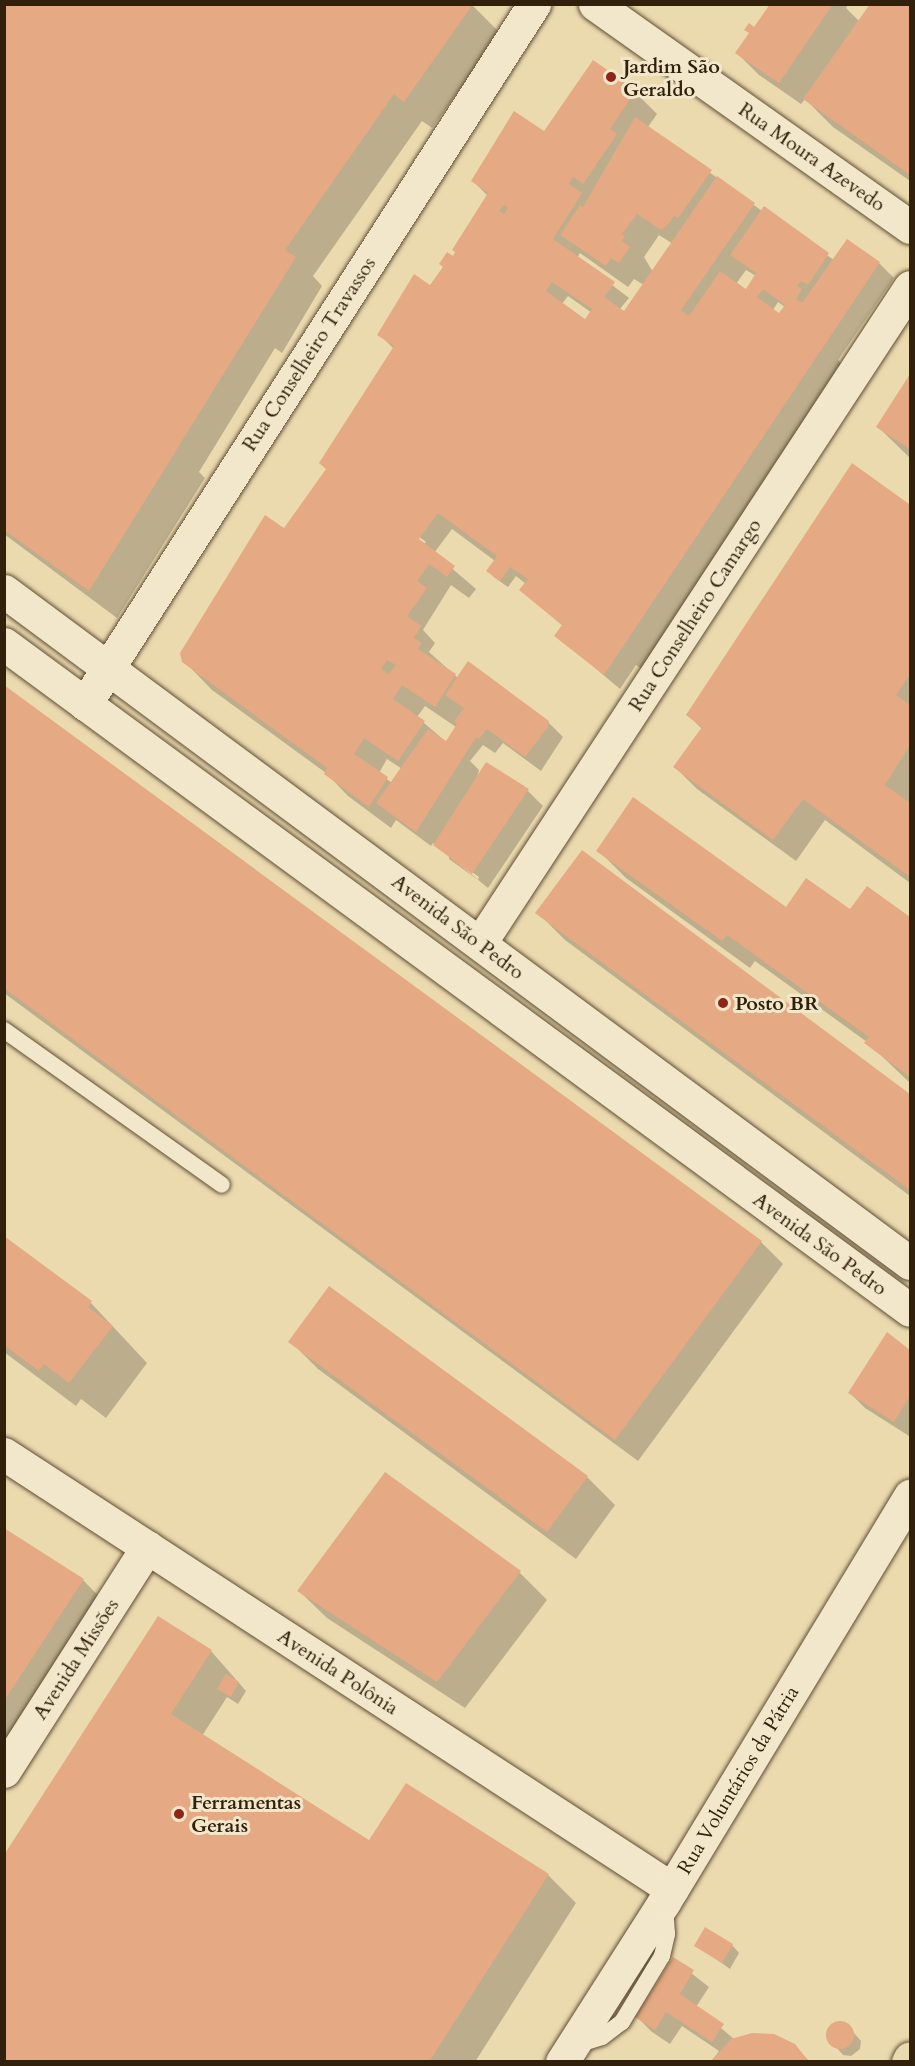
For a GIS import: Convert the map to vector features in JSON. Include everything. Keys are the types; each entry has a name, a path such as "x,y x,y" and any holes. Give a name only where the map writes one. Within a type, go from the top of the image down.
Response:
{"street":[{"name":"Rua Conselheiro Travassos","path":"85,704 534,4"},
{"name":"Rua Moura Azevedo","path":"595,4 910,227"},
{"name":"Rua Conselheiro Camargo","path":"480,943 910,287"},
{"name":"Avenida São Pedro","path":"4,591 910,1263"},
{"name":"Avenida São Pedro","path":"4,644 910,1310"},
{"name":"Avenida Polônia","path":"4,1454 147,1547 668,1896"},
{"name":"Rua Voluntários da Pátria","path":"567,2054 668,1896 910,1496"},
{"name":"Avenida Missões","path":"4,1771 147,1547"}],"lane":[{"path":"4,1030 222,1185"}],"building":[{"path":"4,4 473,4 404,102 394,94 285,250 296,257 89,591 4,530"},
{"path":"770,4 833,4 779,83 735,53 749,33 744,30 749,23 754,27"},
{"path":"870,4 910,4 910,175 803,99"},
{"path":"593,60 636,90 610,129 617,134 583,184 573,177 569,184 582,193 553,239 615,282 604,297 624,311 717,176 755,203 681,310 689,316 720,271 746,289 756,273 730,255 764,206 829,253 808,285 801,281 797,286 802,289 796,299 802,303 847,239 880,262 604,675 554,636 562,625 519,590 528,579 510,567 500,581 486,571 497,556 438,513 419,539 455,566 447,577 429,564 417,581 427,588 407,616 421,626 414,638 422,643 418,649 456,674 435,707 402,685 393,699 425,721 398,761 364,738 354,754 388,777 369,807 324,774 327,768 182,662 180,653 265,515 284,528 326,469 319,463 394,346 377,335 414,274 430,285 443,267 439,264 447,252 453,256 455,252 452,250 488,193 471,181 514,111 544,131","holes":["504,205 508,208 504,214 499,211","552,282 592,309 585,319 546,291","763,289 785,305 779,313 757,297","387,660 396,665 389,674 381,669"]},
{"path":"635,117 712,170 678,218 674,216 661,230 637,214 622,234 625,236 622,241 630,247 619,263 611,258 606,266 560,235 580,205 583,207"},
{"path":"910,374 910,449 876,427"},
{"path":"852,463 909,504 910,501 910,674 896,695 910,705 910,745 885,785 910,803 910,877 803,799 773,840 673,767 702,727 686,715"},
{"path":"468,661 549,721 548,727 525,757 487,729 479,739 476,737 416,832 376,803 428,729 446,741 457,724 454,721 464,708 445,695"},
{"path":"4,685 762,1241 615,1440 4,988"},
{"path":"486,762 529,789 472,874 433,845"},
{"path":"633,797 786,907 806,878 850,909 867,886 910,917 910,1077 864,1043 869,1037 727,935 722,941 596,851"},
{"name":"Posto BR","path":"582,850 910,1094 910,1190 535,913"},
{"path":"4,1236 92,1301 88,1307 113,1326 69,1383 44,1364 39,1371 4,1345"},
{"path":"329,1286 588,1476 547,1532 288,1342"},
{"path":"887,1332 910,1350 910,1396 894,1422 848,1393"},
{"path":"385,1472 521,1571 437,1682 297,1591"},
{"path":"4,1528 84,1579 4,1701"},
{"name":"Ferramentas Gerais","path":"158,1616 212,1650 171,1714 369,1840 406,1783 549,1874 429,2062 4,2062 4,1855"},
{"path":"226,1674 239,1682 231,1697 217,1689"},
{"path":"705,1927 733,1944 722,1963 694,1946"},
{"path":"673,1957 694,1970 680,1994 724,2024 712,2042 666,2012 655,2030 635,2017"},
{"path":"840,2021 850,2025 854,2035 850,2045 840,2049 830,2045 826,2035 830,2025"},
{"path":"752,2033 774,2034 795,2044 809,2062 710,2062 731,2039"}],"place":[{"name":"Jardim São Geraldo","path":"611,77"},
{"name":"Posto BR","path":"723,1003"},
{"name":"Ferramentas Gerais","path":"179,1814"}]}
